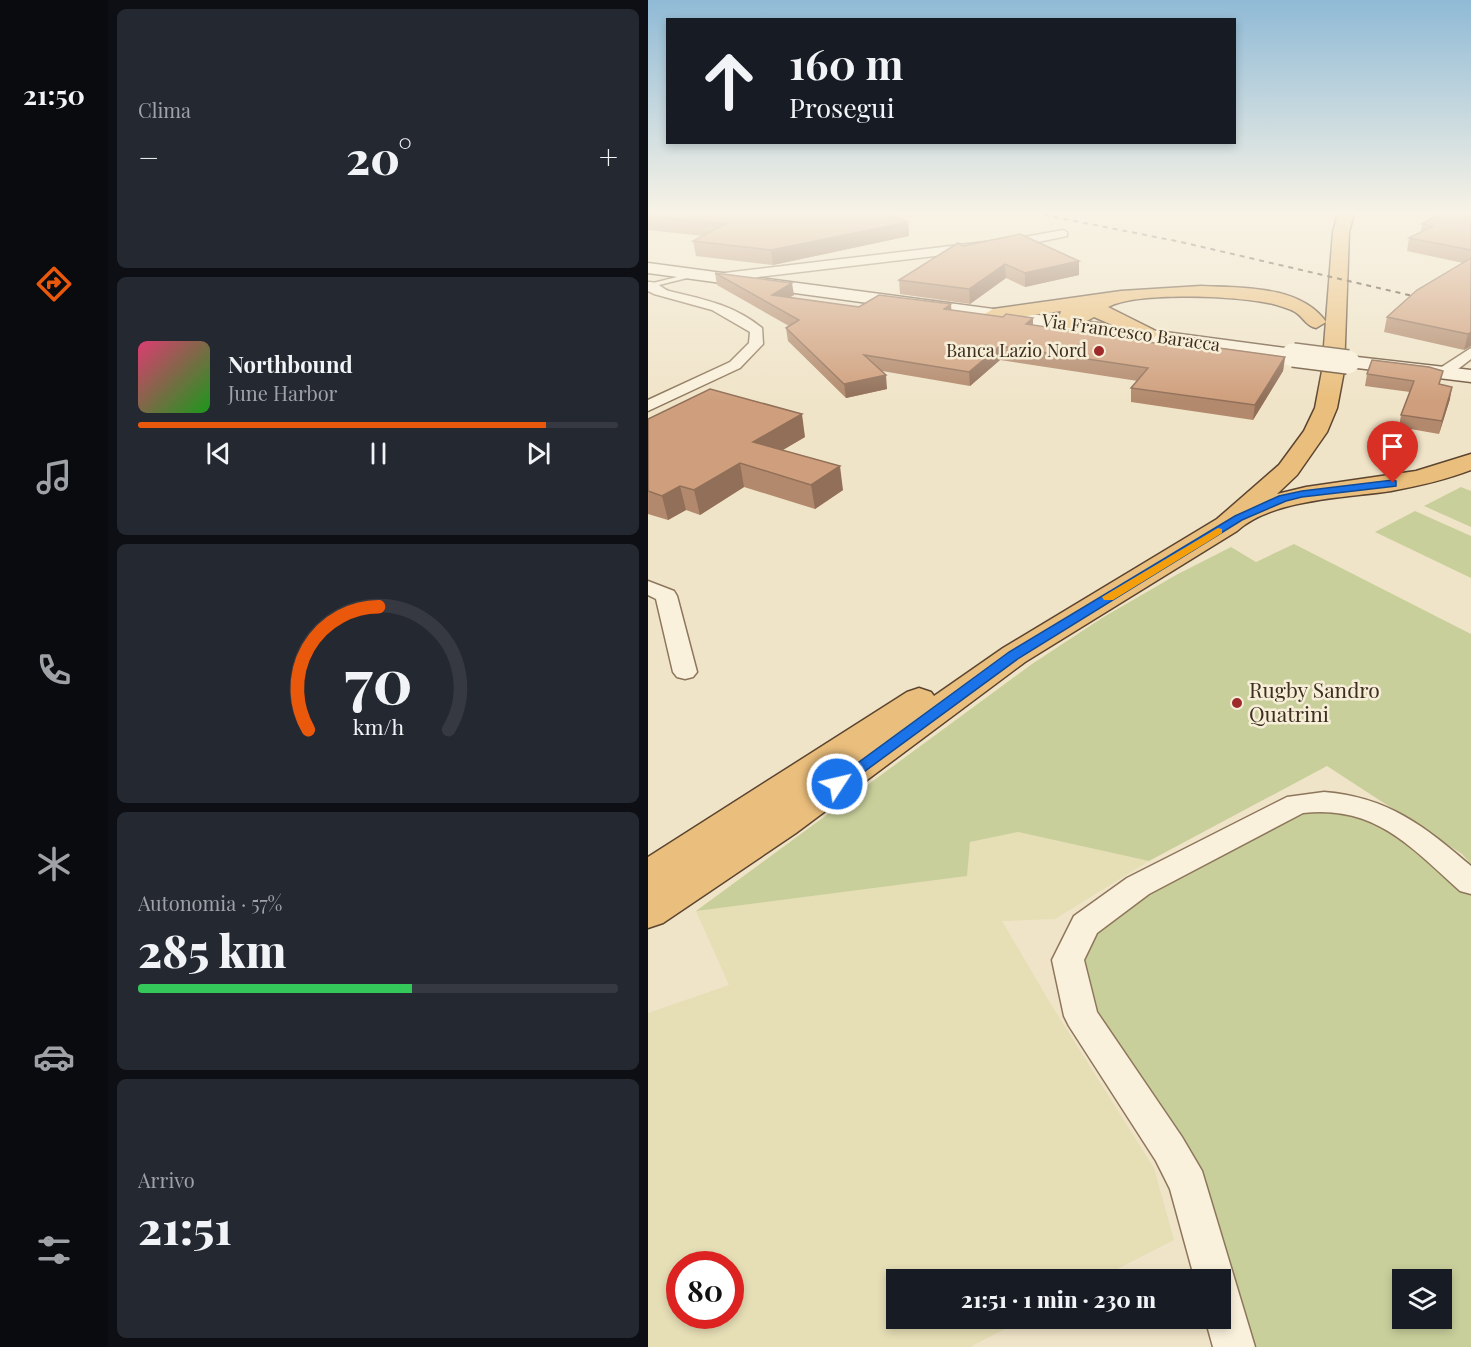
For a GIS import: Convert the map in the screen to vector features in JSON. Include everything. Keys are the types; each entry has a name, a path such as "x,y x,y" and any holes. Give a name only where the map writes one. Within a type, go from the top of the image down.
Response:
{"highway":[{"path":"648,877 734,824 1005,638 1200,519 1231,494 1276,452 1298,423 1309,395 1319,276"},
{"path":"1227,525 1288,470 1308,442 1326,408 1333,371 1338,276"},
{"path":"1259,296 1306,291"},
{"path":"993,315 1197,292 1259,296 1301,306 1312,314 1316,322"},
{"path":"1067,324 1099,302"},
{"path":"1099,302 1107,317 1147,334"},
{"path":"1308,442 1320,471 1340,480 1377,485"},
{"path":"648,912 782,823 1014,655 1251,511 1282,499 1443,473 1471,461"}],"main road":[{"name":"Via Francesco Baracca","path":"700,276 1293,355 1471,376"}],"street":[{"path":"648,406 735,365 756,344 758,331 747,322 691,298 656,290 651,276"},
{"path":"716,278 734,276"},
{"path":"1443,373 1471,352"},
{"path":"648,587 666,596 685,672"},
{"path":"1213,1269 1188,1184 1169,1149 1081,1017 1068,960 1085,925 1138,886 1297,804 1311,801 1358,804 1394,819 1471,883"},
{"path":"1229,1329 1234,1347"}],"shaded area":[{"path":"1018,832 1149,861 1055,919 1002,921 1052,1006 1154,1168 1174,1240 1117,1269 886,1269 886,1329 1005,1329 970,1347 648,1347 648,1013 729,985 696,911 966,876 970,842"}],"green space":[{"path":"1461,487 1471,491 1471,527 1424,506"},
{"path":"1415,511 1471,536 1471,578 1375,532"},
{"path":"1294,544 1471,634 1471,864 1462,854 1327,766 1149,861 1018,832 970,842 967,876 696,911 1032,664 1102,618 1176,575 1231,547 1256,562"},
{"path":"1342,802 1471,883 1471,1347 1234,1347 1231,1329 1231,1269 1217,1269 1203,1227 1081,1016 1085,925 1297,804"}],"building":[{"path":"720,276 792,283 772,295 859,307 879,295 951,304 944,309 1003,317 1006,314 1033,318 1026,324 1168,345 1176,335 1208,340 1204,346 1285,357 1255,405 1131,388 1148,368 1000,346 969,372 864,355 886,375 844,384 786,328 799,320"},
{"path":"906,276 988,276 969,289 899,280"},
{"path":"1441,276 1471,276 1471,332 1468,334 1387,317 1417,290"},
{"path":"1372,360 1429,367 1443,371 1439,384 1452,387 1442,421 1401,415 1414,381 1367,374"},
{"path":"710,389 802,414 753,442 840,466 811,485 740,463 694,490 680,486 662,496 648,491 648,419"}],"railway":[{"path":"1327,276 1426,299"}],"slow traffic":[{"path":"1108,597 1218,531"}],"place":[{"name":"Banca Lazio Nord","path":"1099,351"},
{"name":"Rugby Sandro Quatrini","path":"1237,703"}],"route":[{"path":"837,784 1014,655 1251,511 1302,494 1352,490 1393,483"}]}
